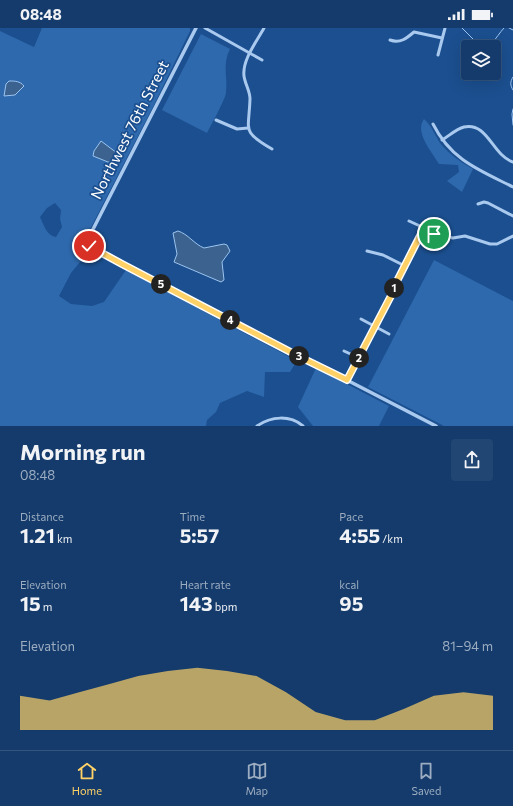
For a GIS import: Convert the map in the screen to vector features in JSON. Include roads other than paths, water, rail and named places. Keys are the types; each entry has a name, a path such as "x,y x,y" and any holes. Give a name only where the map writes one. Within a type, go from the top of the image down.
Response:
{"street":[{"name":"Northwest 76th Street","path":"196,28 88,239 88,243 92,248 122,264 347,380"},
{"path":"205,28 262,60"},
{"path":"264,28 250,53 245,65 244,74 250,94 248,128 254,138 272,149"},
{"path":"438,54 445,28"},
{"path":"390,40 396,42 403,40 414,30 442,38"},
{"path":"216,120 237,129 248,128"},
{"path":"433,124 442,140 460,159 513,188"},
{"path":"442,140 465,127 478,128 485,133 498,152 513,162"},
{"path":"478,204 488,203 513,216"},
{"path":"429,219 347,380 436,426"},
{"path":"409,221 442,236 454,238 465,236 490,244 497,244 513,236"},
{"path":"366,251 383,255 405,266"},
{"path":"361,319 389,334"},
{"path":"344,351 358,358"},
{"path":"258,426 271,419 281,418 292,419 303,426"}],"waterway":[{"path":"462,28 479,45 491,43 504,28"},
{"path":"509,28 513,30"},
{"path":"513,77 511,80 511,87 513,90"},
{"path":"513,109 513,125"}]}
